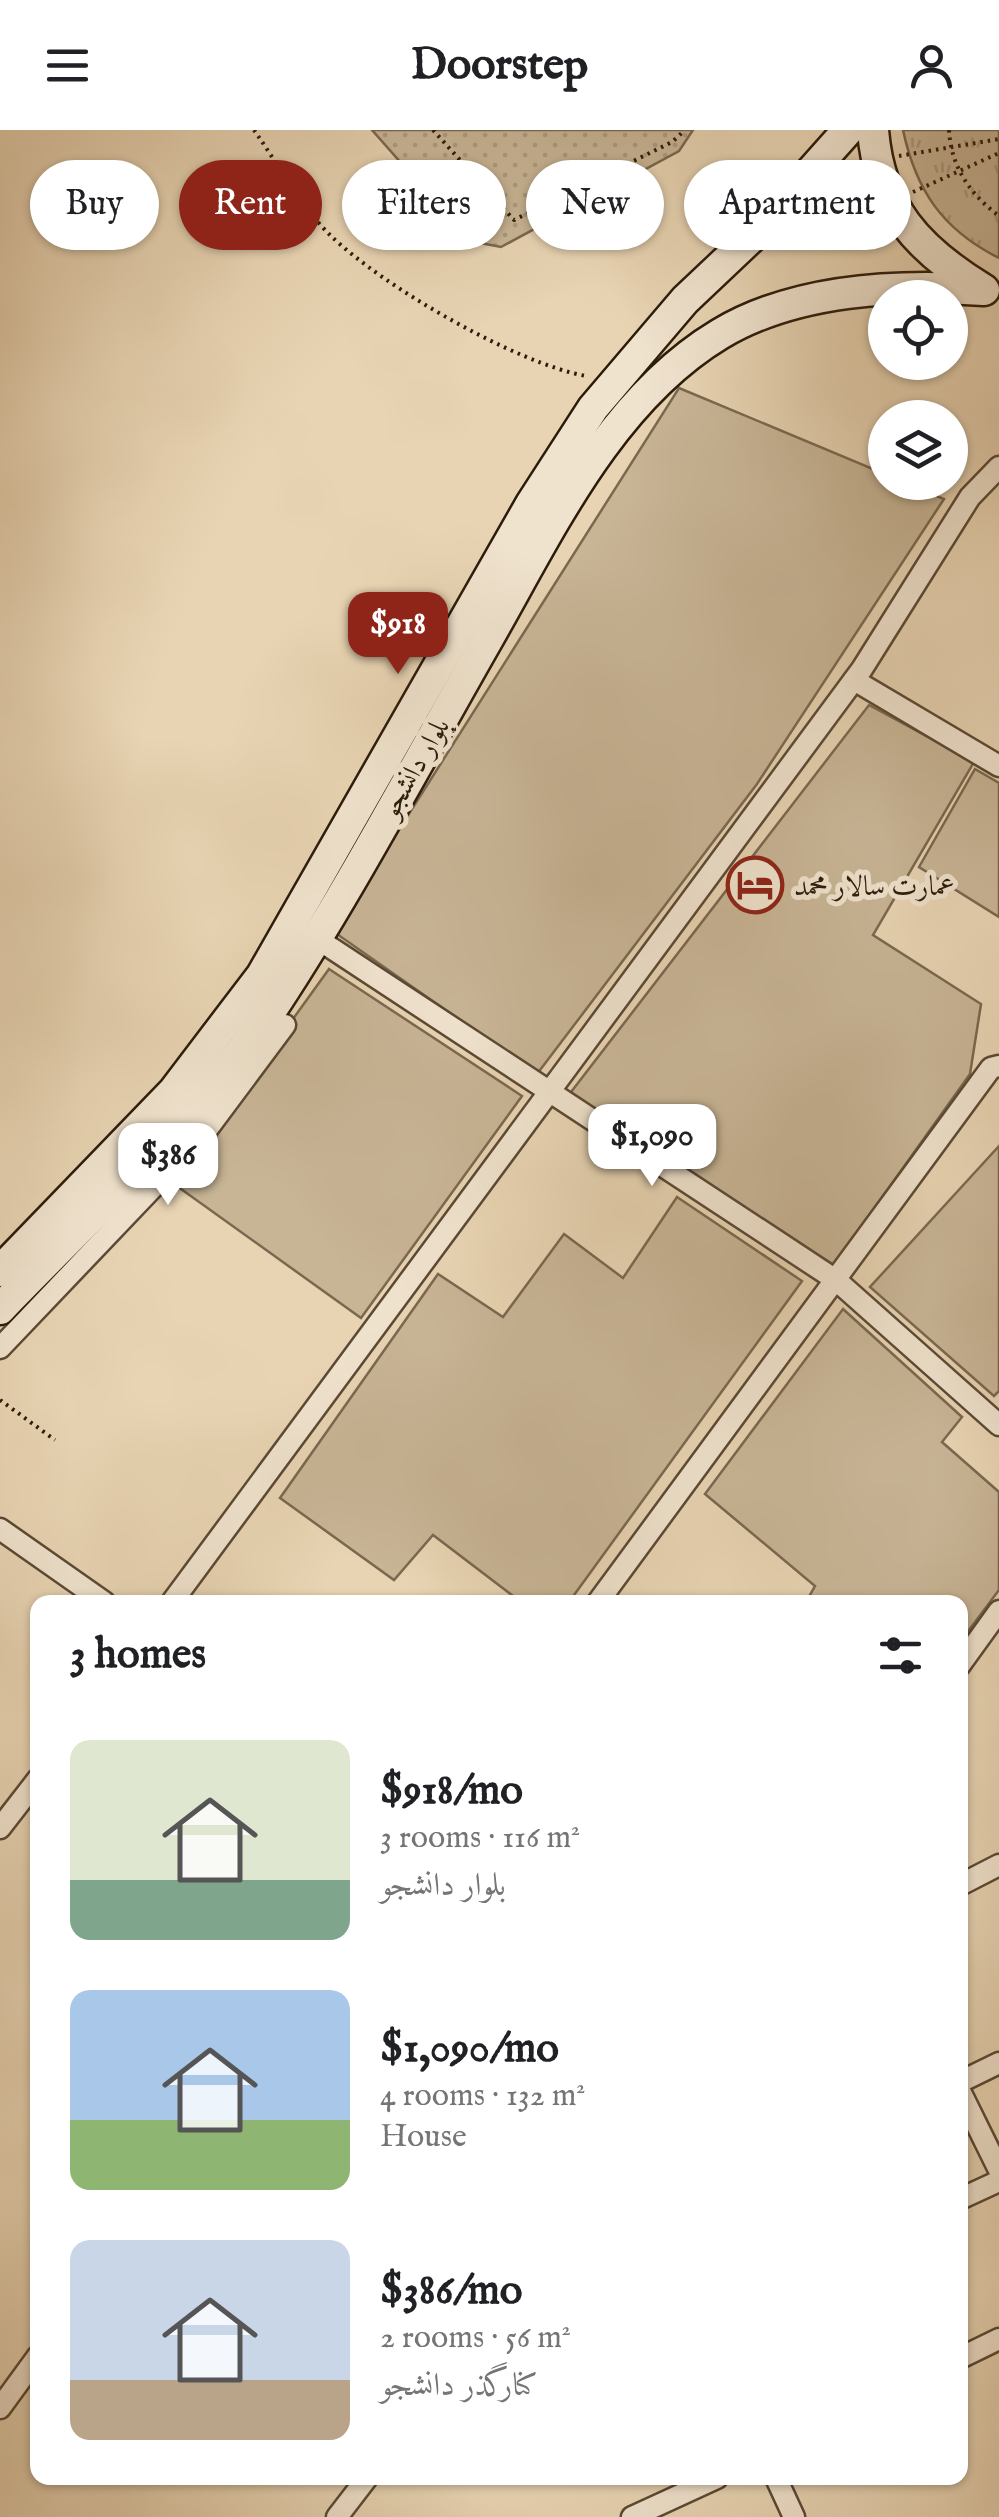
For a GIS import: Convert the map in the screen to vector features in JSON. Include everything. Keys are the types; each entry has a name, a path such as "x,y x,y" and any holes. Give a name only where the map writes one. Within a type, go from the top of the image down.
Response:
{"main road":[{"name":"بلوار دانشجو","path":"0,1271 173,1092 262,975 532,504 615,382 686,300 758,232 848,130"},
{"path":"885,136 876,162 898,216 935,260 991,292"},
{"name":"بلوار دانشجو","path":"0,1310 188,1114 247,1045 316,938 557,518 658,380 720,334 766,313 848,294 938,287 991,292"}],"street":[{"path":"177,1595 854,680 970,497 999,466"},
{"path":"854,680 999,766"},
{"path":"316,938 836,1280 999,1425"},
{"path":"0,1348 202,1135 285,1025"},
{"path":"603,1595 990,1068 999,1066"},
{"path":"0,1530 94,1595"},
{"path":"968,1655 999,1612"},
{"path":"0,1828 30,1789"},
{"path":"968,1881 999,1865"},
{"path":"968,2078 999,2063"},
{"path":"968,2107 999,2170"},
{"path":"968,2195 999,2181"},
{"path":"968,2354 999,2339"},
{"path":"0,2408 30,2367"},
{"path":"338,2517 362,2485"},
{"path":"632,2517 702,2485"},
{"path":"779,2485 794,2517"}],"path":[{"path":"254,130 329,234 372,270 424,305 522,356 562,372 615,382"},
{"path":"433,130 514,220 672,142 685,130"},
{"path":"949,130 957,169 979,201 999,216"},
{"path":"885,136 899,156 999,139"},
{"path":"922,206 913,192 999,153"},
{"path":"0,1400 55,1440"}],"green space":[{"path":"372,130 693,130 679,151 662,160 526,160 526,234 506,244 506,160 398,160"},
{"path":"903,130 999,130 999,258 962,235 935,206 916,172"},
{"path":"679,388 868,467 868,500 943,500 757,784 537,1074 334,932"},
{"path":"869,705 974,762 873,935 981,1004 970,1074 833,1266 568,1096"},
{"path":"975,769 999,783 999,917 919,867"},
{"path":"329,969 522,1096 361,1318 174,1184"},
{"path":"999,1146 999,1391 994,1396 870,1287"},
{"path":"677,1197 802,1281 574,1595 512,1595 433,1535 394,1580 280,1498 438,1274 503,1317 564,1234 623,1278"},
{"path":"843,1309 962,1417 942,1442 999,1492 999,1590 968,1631 968,1595 810,1595 815,1586 705,1494"}],"place":[{"name":"عمارت سالار محمد","path":"755,885"}]}
